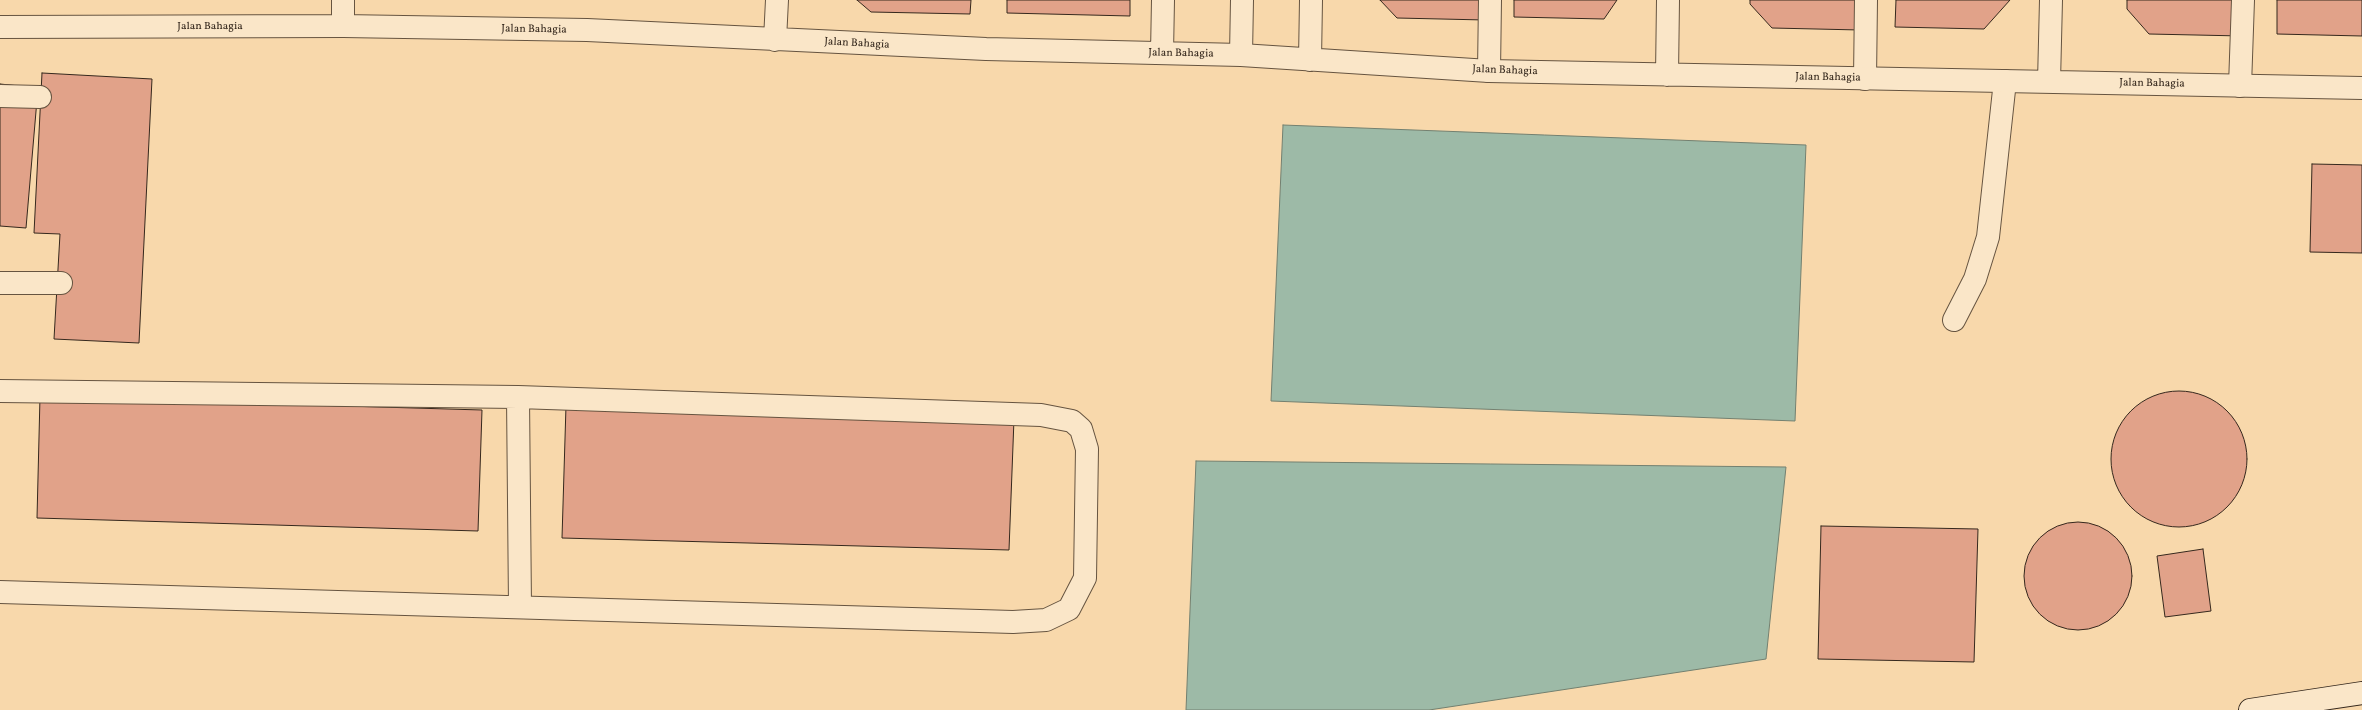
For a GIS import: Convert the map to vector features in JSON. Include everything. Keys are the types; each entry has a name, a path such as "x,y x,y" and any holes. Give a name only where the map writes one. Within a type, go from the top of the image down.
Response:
{"street":[{"path":"343,0 343,26"},
{"path":"775,40 776,0"},
{"path":"1162,53 1163,0"},
{"path":"1241,55 1242,0"},
{"path":"1310,60 1311,0"},
{"path":"1489,71 1490,0"},
{"path":"1667,75 1668,0"},
{"path":"1865,78 1866,0"},
{"path":"2049,82 2051,0"},
{"path":"2240,86 2243,0"},
{"name":"Jalan Bahagia","path":"0,27 343,26 587,30 986,49 1241,55 1489,71 2362,88"},
{"path":"1954,320 1975,279 1988,237 2005,81"},
{"path":"0,96 40,97"},
{"path":"0,283 61,283"},
{"path":"0,391 518,397 1041,415 1072,421 1081,429 1087,449 1084,578 1069,609 1046,620 1013,622 0,592"},
{"path":"518,397 520,607"},
{"path":"2250,710 2362,693"}],"shaded area":[{"path":"1283,125 1806,145 1795,421 1271,401"},
{"path":"1196,461 1786,467 1766,659 1429,710 1186,710"}],"building":[{"path":"857,0 971,0 970,14 871,12"},
{"path":"1007,0 1130,0 1130,16 1007,13"},
{"path":"1380,0 1486,0 1485,20 1397,18"},
{"path":"1514,0 1617,0 1604,19 1514,17"},
{"path":"1750,0 1861,0 1860,30 1772,28 1750,4"},
{"path":"1896,0 2010,0 1984,29 1895,27"},
{"path":"2127,0 2243,0 2242,36 2149,34 2127,9"},
{"path":"2277,0 2362,0 2362,36 2277,34"},
{"path":"42,73 152,79 139,343 54,339 60,234 34,233"},
{"path":"0,84 38,88 26,228 0,226"},
{"path":"2312,164 2362,165 2362,253 2310,252"},
{"path":"2179,391 2199,394 2211,399 2227,411 2239,427 2244,439 2247,459 2244,479 2239,491 2227,507 2211,519 2199,524 2179,527 2159,524 2147,519 2131,507 2119,491 2114,479 2111,459 2114,439 2119,427 2131,411 2147,399 2159,394"},
{"path":"40,397 482,410 478,531 37,518"},
{"path":"566,406 1014,419 1009,550 562,538"},
{"path":"2078,522 2099,526 2116,538 2128,555 2132,576 2128,597 2116,614 2099,626 2078,630 2057,626 2040,614 2028,597 2024,576 2028,555 2040,538 2057,526"},
{"path":"1821,526 1978,529 1974,662 1818,659"},
{"path":"2203,549 2211,611 2165,617 2157,556"}]}
